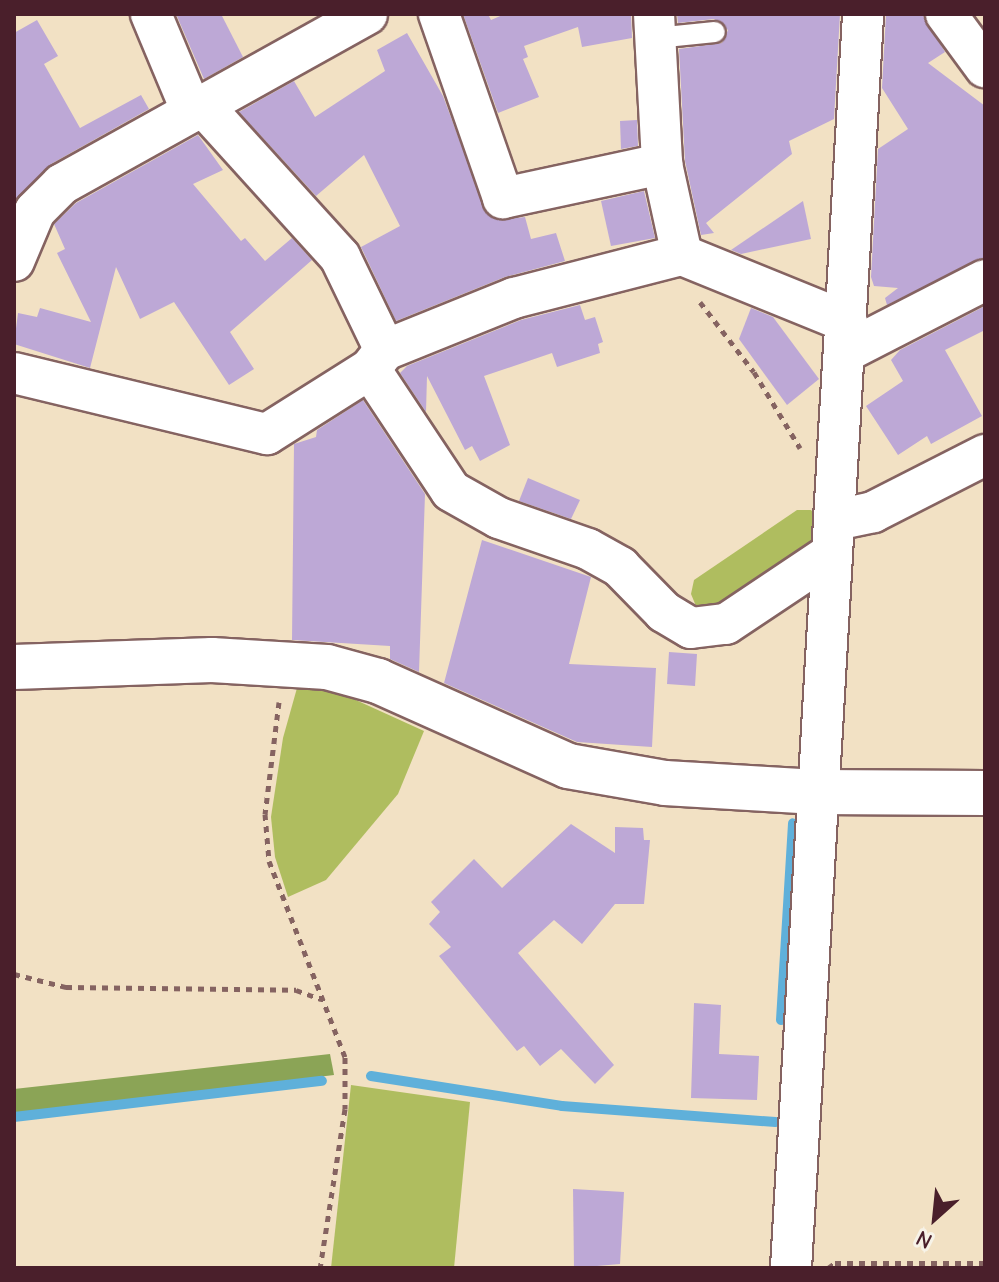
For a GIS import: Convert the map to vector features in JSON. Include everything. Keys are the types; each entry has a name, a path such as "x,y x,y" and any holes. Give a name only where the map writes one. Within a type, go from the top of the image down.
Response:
{"street":[{"path":"151,14 198,110 340,257 378,360 451,491 499,518 588,549 620,567 664,612 691,628 726,624 832,537 873,512 985,455"},
{"path":"14,261 35,211 62,184 367,14"},
{"path":"439,14 503,198 662,164"},
{"path":"791,1268 863,14"},
{"path":"946,14 985,67"},
{"path":"655,26 662,164 693,260"},
{"path":"14,373 267,434 378,360 514,298 693,260 846,337 985,280"},
{"path":"14,667 283,662 378,681 568,766 665,783 817,792 985,793"}],"lane":[{"path":"655,26 715,32"}],"path":[{"path":"693,260 694,282 701,307 754,372 791,426 803,456"},
{"path":"283,662 265,835 282,901 345,1057 345,1109 320,1268"},
{"path":"14,974 66,987 296,990 321,1000"},
{"path":"828,1268 835,1263 985,1263"}],"green space":[{"path":"797,510 811,510 824,526 816,544 722,607 696,606 691,594 694,580"},
{"path":"325,686 424,731 398,794 326,880 288,897 275,857 271,817 283,738 297,688"},
{"path":"330,1054 334,1075 14,1114 14,1089"},
{"path":"351,1085 470,1102 454,1268 331,1268"}],"building":[{"path":"176,14 221,14 243,57 204,79"},
{"path":"463,14 488,14 491,20 505,14 631,14 632,38 582,47 578,27 524,46 528,57 523,59 539,97 498,113"},
{"path":"677,14 840,14 834,119 789,141 792,154 706,223 714,233 701,235 685,161 679,49 722,43 728,30 714,19 678,23"},
{"path":"886,14 922,14 945,52 928,63 985,106 985,257 887,305 885,298 898,288 874,286 871,277 878,149 908,129 882,88"},
{"path":"37,20 58,56 44,64 80,128 141,95 149,109 51,164 14,202 14,33"},
{"path":"407,33 443,96 487,214 498,220 525,217 531,239 556,233 565,261 505,277 396,321 361,247 400,226 364,155 316,196 239,112 294,81 315,117 385,71 377,50"},
{"path":"637,120 638,146 621,149 620,121"},
{"path":"198,135 223,170 193,184 241,241 245,238 265,261 292,238 312,260 230,332 254,369 229,385 174,302 140,319 116,267 90,368 14,344 18,313 37,317 40,308 91,322 57,253 65,249 54,224 76,203"},
{"path":"644,191 655,238 611,246 601,201"},
{"path":"803,201 811,239 741,254 731,250"},
{"path":"580,305 585,320 595,317 603,342 598,344 600,353 557,367 552,353 484,376 510,445 480,461 472,446 465,450 427,376 426,412 400,373 407,366 521,320"},
{"path":"985,306 985,330 945,350 982,416 931,444 927,436 898,455 866,406 903,381 891,360 900,350"},
{"path":"751,308 773,317 819,379 787,405 739,339"},
{"path":"363,400 425,494 419,672 390,659 390,646 292,640 294,444 316,437 317,430"},
{"path":"528,478 580,500 571,519 519,501"},
{"path":"482,540 591,577 569,664 656,668 652,747 577,742 444,683"},
{"path":"669,652 697,654 695,686 667,684"},
{"path":"571,824 615,853 615,827 643,828 644,840 650,840 644,904 615,904 582,944 554,920 518,953 614,1065 595,1084 561,1049 540,1066 524,1046 517,1051 439,956 451,947 429,924 440,912 431,902 474,859 502,888"},
{"path":"694,1003 721,1005 719,1054 759,1056 757,1100 691,1098"},
{"path":"573,1189 624,1192 620,1264 574,1268"}],"waterway":[{"path":"781,1020 793,823"},
{"path":"371,1076 562,1106 775,1122"},
{"path":"14,1117 322,1081"}]}
